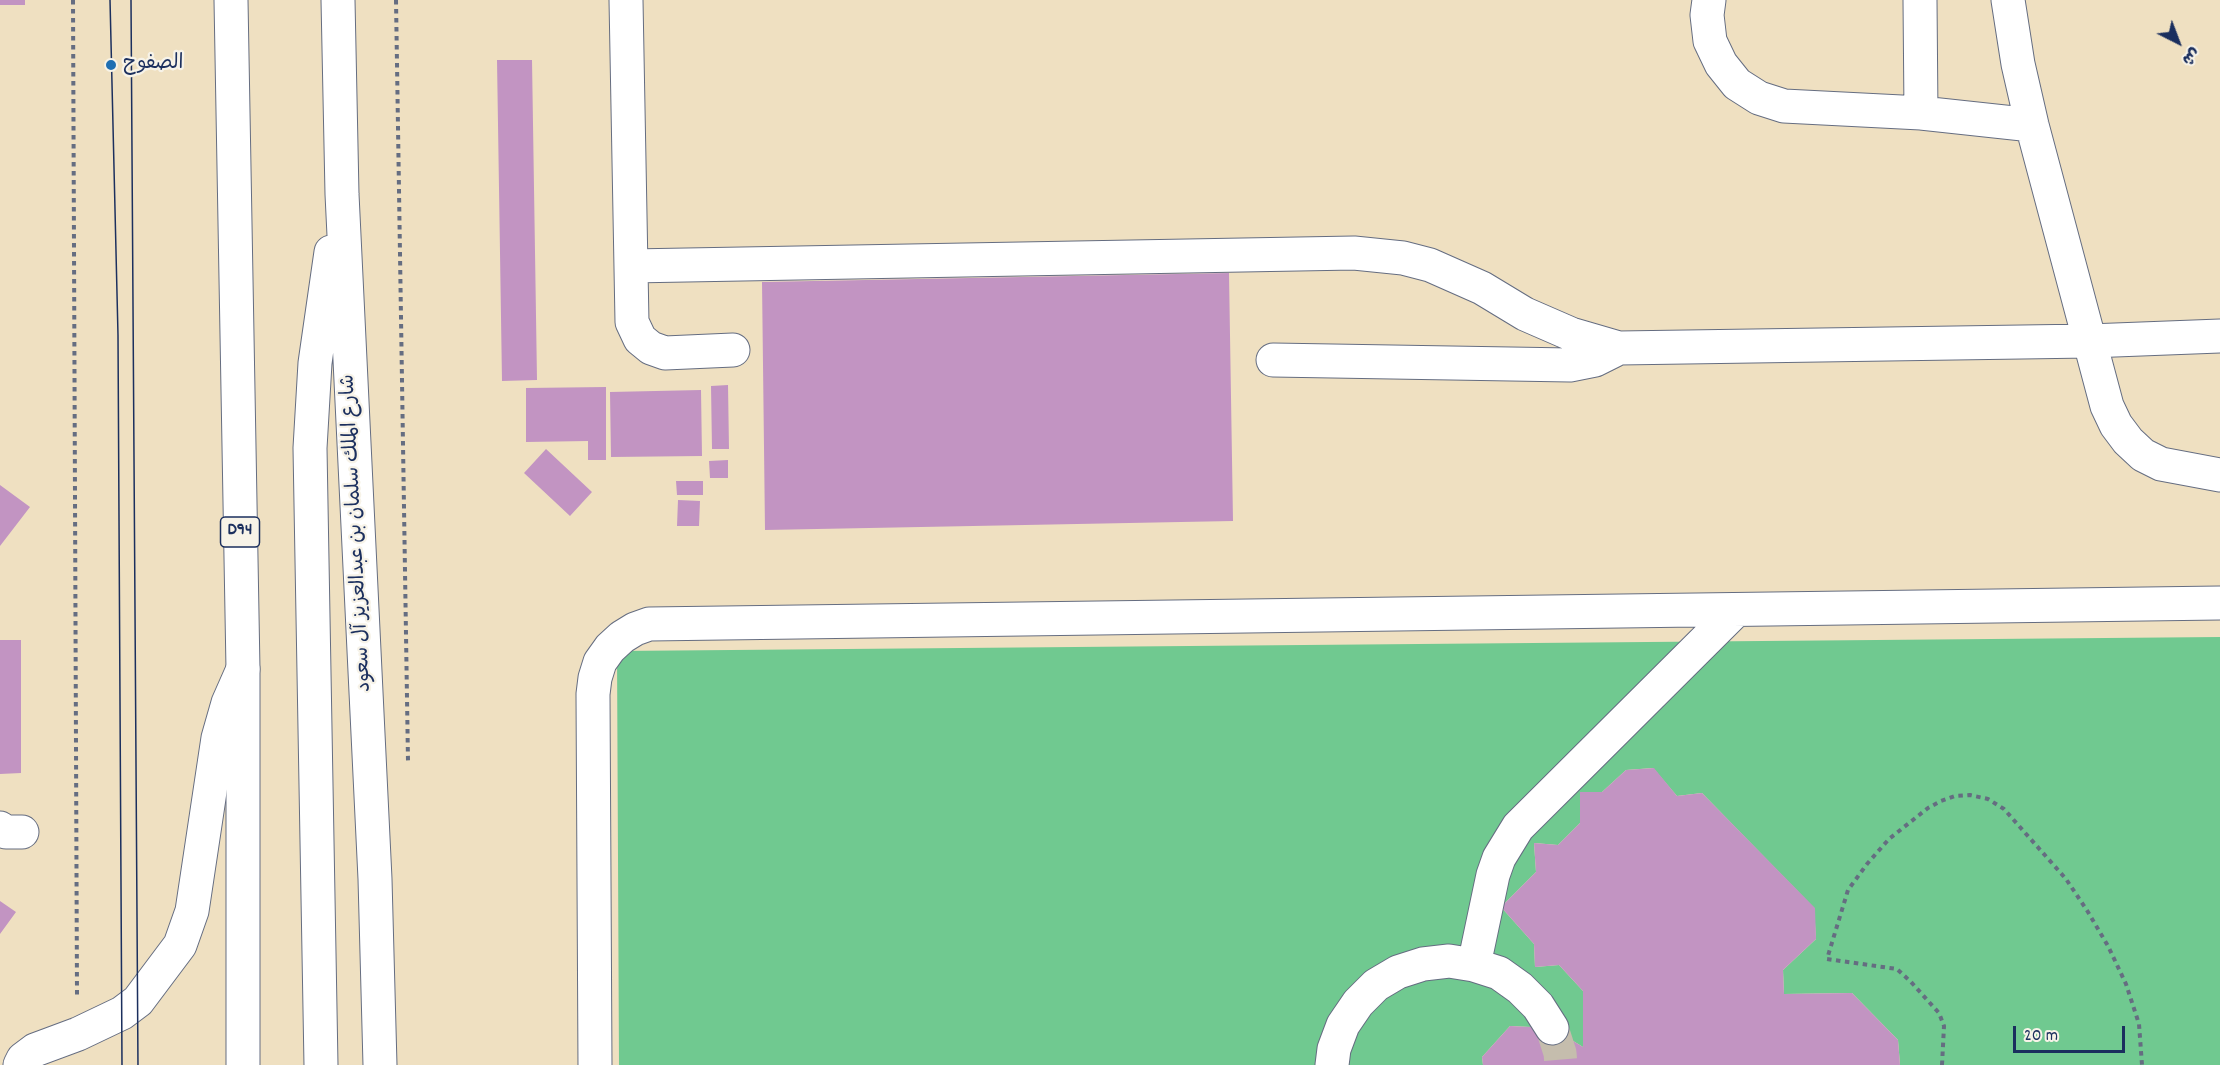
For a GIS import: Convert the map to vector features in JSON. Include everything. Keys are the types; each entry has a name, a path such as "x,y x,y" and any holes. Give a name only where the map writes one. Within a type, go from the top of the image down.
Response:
{"main road":[{"name":"D94","path":"231,0 243,669 243,1065"},
{"name":"شارع الملك سلمان بن عبدالعزيز آل سعود","path":"338,0 342,194 375,879 380,1065"},
{"path":"626,0 632,322 640,339 651,348 665,353 733,350"},
{"path":"1709,0 1707,15 1710,41 1721,64 1737,84 1759,98 1784,105 1921,113 2032,125"},
{"path":"1920,0 1921,113"},
{"path":"2008,0 2018,64 2032,125 2089,341 2108,406 2116,425 2128,441 2144,455 2161,464 2220,475"},
{"path":"321,1065 310,448 315,363 326,278 342,194"},
{"path":"631,266 1378,255 1402,258 1439,268 1482,288 1534,318 1570,334 1619,348 2089,341 2220,336"},
{"path":"1273,360 1570,365 1595,360 1619,348"},
{"path":"595,1065 593,694 600,662 610,648 635,629 649,624 2220,603"},
{"path":"1474,964 1493,875 1499,858 1518,827 1736,610"},
{"path":"20,1065 23,1059 35,1050 78,1034 122,1013 138,1001 180,945 192,911 219,738 228,703 243,669"},
{"path":"1332,1065 1334,1049 1343,1025 1358,1003 1376,985 1398,972 1423,964 1449,961 1474,964 1499,973 1520,987 1538,1006 1552,1028"}],"path":[{"path":"72,0 78,1034"},
{"path":"396,0 408,766"},
{"path":"1942,1065 1944,1026 1940,1013 1911,982 1897,969 1827,958 1848,890 1867,864 1889,840 1928,808 1955,796 1970,795 1988,799 2004,809 2066,879 2088,912 2108,946 2126,984 2139,1024 2142,1065"}],"green space":[{"path":"2220,637 2220,1065 1900,1065 1898,1040 1852,993 1784,994 1783,970 1816,939 1814,908 1702,793 1677,796 1653,768 1626,770 1602,792 1580,792 1580,823 1558,845 1534,843 1536,872 1501,907 1534,944 1535,967 1559,965 1583,991 1583,1047 1552,1028 1510,1026 1482,1057 1483,1065 619,1065 617,651"}],"building":[{"path":"0,0 25,0 25,5 0,5"},
{"path":"497,60 532,60 537,380 502,381"},
{"path":"1229,273 1233,521 765,530 762,282"},
{"path":"728,385 729,449 712,449 711,386"},
{"path":"606,387 606,460 588,460 588,441 526,442 526,388"},
{"path":"701,390 702,456 611,457 610,392"},
{"path":"546,449 592,492 570,516 524,473"},
{"path":"728,460 728,478 710,478 709,461"},
{"path":"676,481 703,481 703,495 677,495"},
{"path":"0,485 30,507 0,546"},
{"path":"678,500 700,501 699,526 677,526"},
{"path":"0,640 21,640 21,773 0,774"},
{"path":"1654,768 1677,796 1702,793 1815,908 1816,939 1783,970 1784,994 1852,993 1898,1040 1900,1065 1483,1065 1482,1057 1510,1026 1552,1028 1583,1047 1583,991 1559,965 1535,967 1534,944 1501,907 1536,872 1534,843 1558,845 1580,823 1580,792 1602,792 1626,770"},
{"path":"0,901 16,912 0,934"}],"tunnel":[{"path":"1552,1028 1560,1053 1561,1065"}],"tram line":[{"path":"110,0 118,335 122,1065"},
{"path":"131,0 138,1065"}],"place":[{"name":"الصفوح","path":"111,65"}]}
